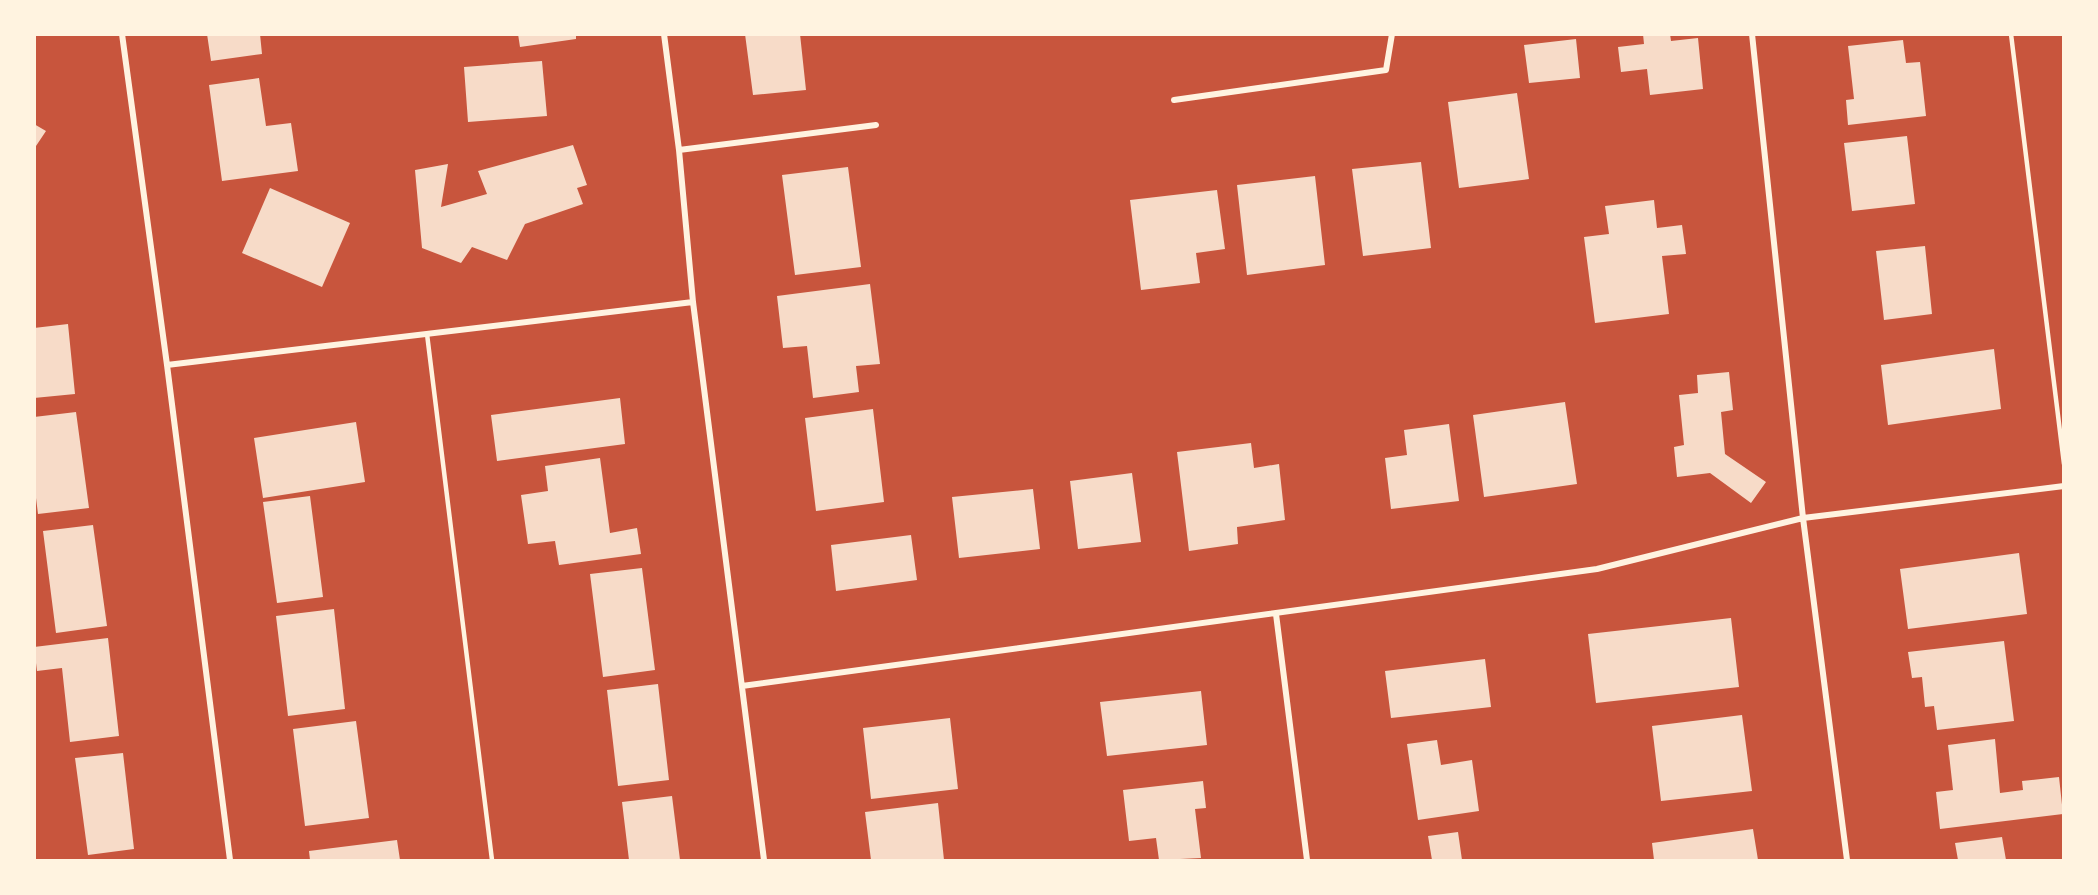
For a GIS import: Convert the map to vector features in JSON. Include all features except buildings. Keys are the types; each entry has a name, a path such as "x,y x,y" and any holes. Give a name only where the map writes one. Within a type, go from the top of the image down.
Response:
{"street":[{"path":"122,34 230,861"},
{"path":"664,34 679,150 693,302 765,861"},
{"path":"1174,100 1386,70 1392,34"},
{"path":"1752,34 1803,518 1847,861"},
{"path":"679,150 876,125"},
{"path":"167,366 693,302"},
{"path":"742,686 1597,569 1803,518 2064,486"},
{"path":"1276,614 1307,861"}],"lane":[{"path":"2011,34 2064,464"},
{"path":"426,334 492,861"}]}
